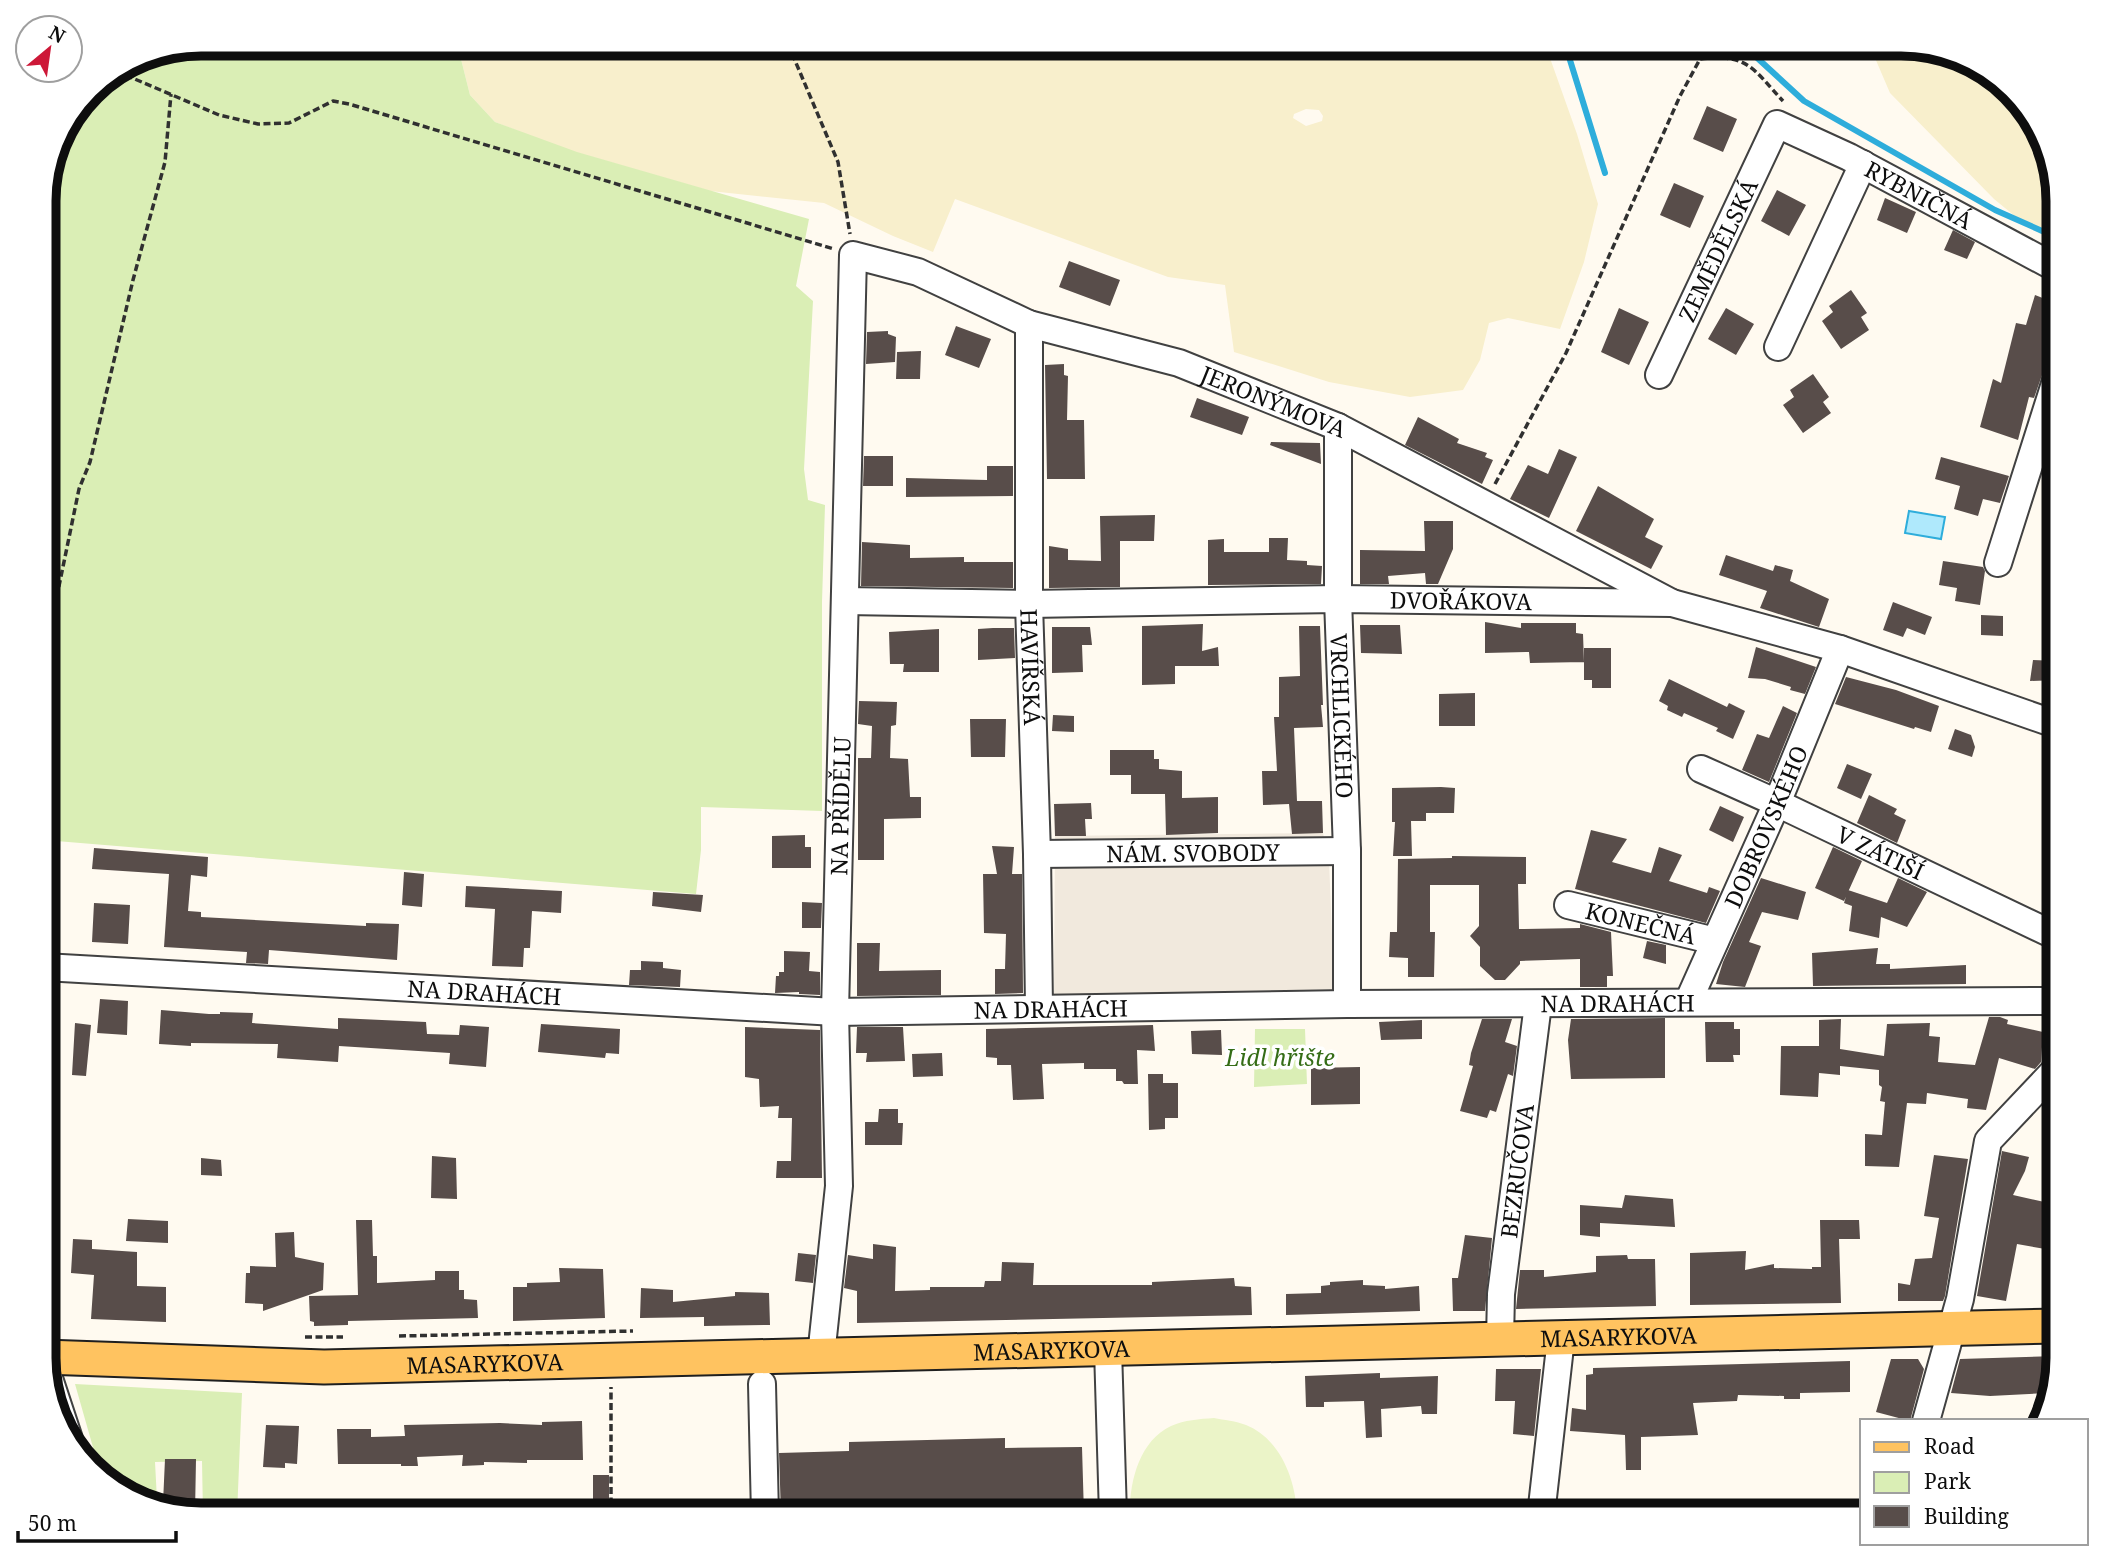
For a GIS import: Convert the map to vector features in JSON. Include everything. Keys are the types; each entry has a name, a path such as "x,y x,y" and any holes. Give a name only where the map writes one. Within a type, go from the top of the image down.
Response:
{"main road":[{"name":"MASARYKOVA","path":"56,1357 324,1367 2046,1326"}],"street":[{"name":"RYBNIČNÁ","path":"1784,116 1863,164 2046,263"},
{"name":"ZEMĚDĚLSKÁ","path":"1659,375 1784,116"},
{"path":"1778,347 1863,164"},
{"name":"JERONÝMOVA","path":"853,255 918,272 1028,324 1180,363 1338,427 1672,603"},
{"name":"NA PŘÍDĚLU","path":"821,1356 839,1186 835,1012 853,255"},
{"name":"HAVÍŘSKÁ","path":"1028,324 1029,604 1039,1008"},
{"path":"1998,563 2046,412"},
{"name":"VRCHLICKÉHO","path":"1338,427 1338,599 1347,851 1347,1004"},
{"name":"DVOŘÁKOVA","path":"845,601 1029,604 1338,599 1672,603 1840,649 2046,720"},
{"name":"DOBROVSKÉHO","path":"1688,1002 1777,803 1840,649"},
{"name":"V ZÁTIŠÍ","path":"1701,769 2046,931"},
{"name":"NÁM. SVOBODY","path":"1037,855 1347,851"},
{"name":"KONEČNÁ","path":"1568,905 1715,941"},
{"name":"NA DRAHÁCH","path":"56,968 835,1012 1347,1004 2046,1001"},
{"name":"BEZRUČOVA","path":"1500,1339 1502,1294 1538,1004"},
{"path":"1927,1419 1960,1299 1988,1141 2046,1080"},
{"path":"1542,1503 1561,1338"},
{"path":"1108,1349 1113,1503"},
{"path":"762,1384 765,1503"}],"path":[{"path":"128,76 219,115 258,124 289,123 333,101 349,104 853,255 838,162 793,56"},
{"path":"1483,504 1566,352 1680,96 1700,59 1718,57 1747,62 1784,116"},
{"path":"56,601 79,489 90,462 133,280 165,162 171,94"},
{"path":"611,1503 612,1360"}],"shaded area":[{"path":"460,56 1549,56 1598,204 1584,262 1560,329 1508,318 1489,323 1480,360 1463,390 1410,397 1329,382 1234,352 1225,285 1168,277 955,199 933,252 824,203 710,191 561,148 495,122 470,95","holes":["1306,109 1319,110 1323,116 1322,121 1306,126 1293,118 1294,114"]},
{"path":"1874,56 1911,56 1948,64 1974,75 2004,98 2022,120 2038,154 2045,182 2046,237 2027,226 1994,199 1890,93"},
{"path":"1323,833 1329,860 1334,985 1332,991 1326,994 1054,997 1055,836"}],"green space":[{"path":"191,56 460,56 470,95 495,122 577,152 809,219 796,286 813,301 804,469 808,500 825,505 822,811 701,807 701,850 696,894 56,841 56,191 67,145 80,120 98,98 120,80 145,67"},
{"name":"Lidl hřište","path":"1255,1029 1305,1029 1307,1084 1254,1087"},
{"path":"75,1384 242,1393 237,1503 203,1503 202,1461 155,1462 157,1496 128,1484 96,1458"},
{"path":"1214,1418 1246,1425 1258,1431 1269,1440 1284,1462 1296,1503 1130,1503 1138,1464 1151,1442 1171,1426"}],"water":[{"path":"1909,511 1945,517 1941,539 1905,533"}],"building":[{"path":"1707,106 1737,119 1723,152 1693,139"},
{"path":"1674,183 1704,196 1690,228 1660,215"},
{"path":"1777,190 1806,205 1789,236 1761,221"},
{"path":"1885,198 1916,212 1907,233 1877,220"},
{"path":"1953,230 1975,242 1967,259 1944,250"},
{"path":"1069,261 1120,280 1110,306 1059,287"},
{"path":"1851,290 1867,313 1861,317 1869,330 1841,349 1822,321 1833,312 1829,306"},
{"path":"2035,295 2046,299 2046,364 2034,398 2029,397 2018,440 1980,427 1993,379 2001,383 2016,323 2026,325"},
{"path":"1619,308 1649,322 1629,365 1601,352"},
{"path":"1726,308 1754,324 1736,355 1708,339"},
{"path":"956,326 991,339 979,368 945,355"},
{"path":"888,331 888,334 896,337 895,362 866,364 867,332"},
{"path":"921,351 920,379 896,379 897,352"},
{"path":"1064,364 1064,375 1068,376 1067,420 1084,420 1085,479 1047,479 1045,365"},
{"path":"1813,374 1829,397 1823,402 1831,413 1803,433 1783,405 1794,397 1790,390"},
{"path":"1197,398 1249,417 1242,435 1190,417"},
{"path":"1418,417 1459,439 1457,443 1487,453 1485,457 1493,460 1482,484 1405,445"},
{"path":"1271,442 1320,443 1321,464 1270,445"},
{"path":"1559,449 1577,457 1549,518 1510,499 1528,465 1548,474"},
{"path":"864,456 893,456 893,486 863,486"},
{"path":"1941,457 2009,476 2000,503 1983,499 1978,516 1954,509 1960,486 1935,479"},
{"path":"987,466 1013,466 1013,496 906,497 906,478 987,480"},
{"path":"1598,486 1654,519 1645,537 1663,546 1651,569 1576,531"},
{"path":"1155,515 1154,541 1120,541 1120,587 1049,588 1049,546 1068,549 1068,560 1101,561 1100,516"},
{"path":"1424,521 1453,521 1453,549 1438,584 1426,584 1425,573 1388,576 1389,584 1360,584 1360,550 1425,551"},
{"path":"1269,538 1288,538 1287,560 1307,561 1307,565 1322,566 1321,584 1208,585 1208,540 1224,539 1224,552 1269,552"},
{"path":"862,542 910,545 910,558 964,557 964,562 1013,562 1013,588 861,586"},
{"path":"1726,555 1773,571 1775,565 1793,570 1790,581 1829,599 1819,627 1760,608 1767,591 1719,575"},
{"path":"1943,561 1983,567 1985,571 1980,605 1955,601 1957,588 1939,585"},
{"path":"1893,602 1932,617 1925,635 1907,628 1903,637 1883,630"},
{"path":"1981,615 2003,616 2003,636 1981,635"},
{"path":"1485,622 1521,628 1521,623 1576,623 1576,633 1583,634 1584,662 1530,663 1529,652 1485,653"},
{"path":"1203,624 1202,651 1218,647 1219,666 1175,666 1175,684 1142,685 1142,626"},
{"path":"1360,625 1400,625 1402,654 1361,653"},
{"path":"1299,626 1320,626 1323,727 1294,728 1297,801 1322,801 1323,833 1292,834 1289,804 1263,805 1262,771 1277,771 1274,717 1279,717 1279,677 1300,676"},
{"path":"1052,627 1090,627 1092,645 1082,645 1083,672 1052,673"},
{"path":"1014,628 1015,658 978,660 978,629"},
{"path":"939,629 939,672 903,672 904,664 890,664 889,632"},
{"path":"1756,647 1816,667 1805,694 1765,679 1748,678"},
{"path":"1584,648 1611,648 1611,688 1592,688 1592,680 1584,680"},
{"path":"2033,660 2046,661 2046,680 2030,681"},
{"path":"1846,677 1896,690 1939,706 1931,732 1835,704"},
{"path":"1669,679 1727,707 1729,703 1745,711 1733,739 1716,731 1718,728 1684,713 1682,717 1667,710 1668,706 1659,701"},
{"path":"1475,693 1475,726 1439,726 1439,694"},
{"path":"859,701 897,702 896,725 891,726 890,758 908,759 910,797 921,797 921,818 884,819 884,860 858,860 858,758 871,758 872,726 858,724"},
{"path":"1783,706 1797,713 1769,782 1742,770 1757,734 1769,738"},
{"path":"1053,715 1074,716 1074,732 1052,731"},
{"path":"970,719 1006,719 1005,757 971,757"},
{"path":"1955,729 1971,735 1975,747 1972,757 1948,749"},
{"path":"1110,750 1154,750 1154,759 1159,759 1159,769 1182,771 1182,798 1218,797 1218,833 1166,835 1165,794 1131,794 1131,775 1110,775"},
{"path":"1847,764 1872,774 1861,799 1837,788"},
{"path":"1392,788 1455,788 1454,813 1426,813 1426,821 1411,821 1412,856 1393,856 1395,822 1392,822"},
{"path":"1869,795 1897,809 1894,814 1906,820 1897,843 1857,823"},
{"path":"1091,803 1092,819 1085,819 1086,836 1055,836 1054,804"},
{"path":"1720,806 1744,817 1733,842 1709,830"},
{"path":"1591,830 1627,839 1612,862 1651,873 1659,847 1682,855 1669,881 1707,893 1709,887 1720,891 1706,923 1575,889"},
{"path":"805,835 805,847 811,847 811,868 772,868 772,836"},
{"path":"992,846 1014,847 1012,874 1022,874 1023,993 995,994 995,969 1005,969 1006,934 984,933 983,874 997,874"},
{"path":"1833,847 1862,861 1844,901 1815,888"},
{"path":"94,848 208,857 207,877 191,875 188,911 201,912 201,917 366,926 366,923 399,924 397,960 269,950 268,964 246,963 247,952 164,947 169,874 92,869"},
{"path":"1452,856 1526,857 1526,884 1518,884 1519,929 1580,928 1580,924 1611,932 1613,976 1607,976 1607,987 1580,987 1580,959 1520,961 1505,980 1495,980 1480,966 1480,947 1470,936 1479,926 1479,885 1430,885 1430,932 1435,932 1434,977 1408,977 1408,958 1389,957 1390,932 1397,932 1398,859"},
{"path":"404,872 424,874 422,907 402,905"},
{"path":"1761,878 1806,892 1798,920 1762,912 1749,942 1761,946 1745,987 1716,984 1723,962"},
{"path":"1898,878 1927,892 1907,927 1881,917 1879,938 1849,931 1852,906 1844,903 1848,890 1887,903"},
{"path":"466,886 562,891 561,913 532,911 530,948 524,948 523,967 492,966 495,909 465,907"},
{"path":"653,892 703,895 701,912 652,906"},
{"path":"802,902 822,903 821,928 802,928"},
{"path":"94,903 130,905 128,944 92,942"},
{"path":"1647,941 1666,945 1666,964 1643,958"},
{"path":"857,943 880,943 879,971 941,970 941,995 857,996"},
{"path":"1878,948 1876,964 1890,964 1890,969 1966,965 1966,984 1813,986 1812,953"},
{"path":"784,951 810,952 809,971 820,972 820,995 775,993 776,976 779,976 779,972 784,972"},
{"path":"641,961 663,962 663,968 681,970 680,987 629,985 630,970 641,970"},
{"path":"100,999 128,1001 127,1035 97,1033"},
{"path":"161,1010 209,1014 253,1013 252,1023 338,1029 338,1018 426,1022 427,1034 459,1035 460,1025 489,1027 486,1067 449,1064 450,1053 339,1046 338,1062 277,1058 278,1044 159,1044"},
{"path":"1989,1017 2000,1017 2008,1020 2007,1024 2043,1032 2041,1062 2035,1069 1999,1058 1986,1110 1967,1108 1968,1099 1927,1093 1926,1104 1907,1103 1899,1167 1865,1166 1865,1134 1882,1135 1885,1102 1880,1101 1882,1087 1879,1085 1879,1070 1840,1066 1840,1075 1819,1073 1818,1097 1780,1095 1781,1046 1819,1046 1819,1020 1841,1019 1840,1049 1884,1056 1887,1024 1930,1023 1929,1036 1940,1037 1938,1062 1975,1065"},
{"path":"1665,1018 1665,1078 1571,1079 1568,1040 1571,1019"},
{"path":"1482,1019 1512,1019 1505,1042 1517,1046 1513,1076 1508,1074 1496,1112 1490,1110 1487,1118 1460,1111 1473,1066 1469,1065 1471,1053"},
{"path":"1422,1020 1422,1039 1381,1040 1379,1022"},
{"path":"1705,1022 1734,1022 1734,1029 1740,1029 1740,1055 1733,1055 1734,1062 1706,1062"},
{"path":"75,1023 91,1025 86,1076 72,1075"},
{"path":"541,1024 620,1029 619,1054 606,1053 605,1058 538,1052"},
{"path":"1153,1025 1155,1051 1137,1050 1138,1084 1116,1081 1116,1069 1084,1069 1084,1063 1042,1064 1044,1099 1013,1100 1011,1065 997,1065 997,1058 986,1057 986,1029"},
{"path":"745,1027 820,1030 822,1178 776,1178 777,1161 791,1161 792,1118 778,1118 779,1106 760,1107 759,1079 745,1077"},
{"path":"857,1027 903,1027 905,1061 866,1062 867,1053 856,1053"},
{"path":"1221,1030 1222,1055 1192,1054 1191,1031"},
{"path":"942,1053 943,1076 913,1077 912,1054"},
{"path":"1360,1067 1360,1104 1311,1105 1311,1068"},
{"path":"1148,1074 1163,1074 1163,1083 1178,1083 1178,1118 1165,1118 1165,1129 1149,1130"},
{"path":"879,1109 898,1109 898,1123 903,1123 902,1145 865,1145 865,1122 878,1122"},
{"path":"2002,1151 2029,1157 2013,1195 2046,1202 2046,1249 2017,1244 2006,1301 1977,1296"},
{"path":"1934,1155 1968,1159 1945,1296 1943,1301 1898,1301 1898,1283 1910,1285 1915,1259 1932,1258 1939,1218 1924,1216"},
{"path":"432,1156 456,1158 457,1199 431,1198"},
{"path":"201,1158 221,1160 222,1176 201,1175"},
{"path":"1625,1195 1673,1199 1675,1227 1600,1223 1600,1237 1580,1235 1580,1205 1622,1208"},
{"path":"128,1219 168,1221 168,1243 126,1241"},
{"path":"356,1220 372,1220 373,1256 377,1256 377,1283 435,1280 435,1271 459,1271 459,1290 464,1290 464,1299 477,1300 478,1318 348,1321 348,1325 314,1326 314,1322 310,1321 309,1296 358,1295"},
{"path":"1820,1220 1859,1220 1860,1239 1839,1239 1841,1303 1690,1305 1690,1253 1746,1251 1745,1270 1774,1264 1774,1268 1821,1267"},
{"path":"294,1232 295,1257 324,1263 323,1290 263,1311 263,1304 245,1303 246,1273 250,1273 250,1266 276,1267 275,1233"},
{"path":"1465,1235 1492,1238 1485,1311 1453,1311 1452,1278 1458,1278"},
{"path":"73,1239 92,1240 92,1249 137,1252 137,1286 166,1287 166,1322 91,1319 94,1275 71,1273"},
{"path":"873,1244 896,1247 895,1291 930,1290 930,1287 984,1287 985,1281 1001,1281 1002,1262 1034,1263 1033,1285 1152,1285 1152,1282 1234,1278 1235,1286 1251,1287 1252,1315 857,1323 857,1291 844,1288 848,1255 873,1259"},
{"path":"798,1253 816,1255 813,1283 795,1281"},
{"path":"1627,1255 1628,1259 1655,1259 1656,1306 1516,1309 1520,1270 1544,1270 1544,1277 1596,1272 1596,1256"},
{"path":"559,1268 603,1269 605,1318 513,1321 513,1287 527,1287 527,1283 560,1282"},
{"path":"1363,1280 1363,1285 1385,1286 1385,1289 1419,1286 1420,1311 1286,1315 1286,1294 1321,1293 1321,1286 1330,1285 1330,1282"},
{"path":"641,1288 673,1290 673,1302 735,1296 735,1292 769,1293 770,1325 704,1326 704,1317 640,1318"},
{"path":"2046,1356 2041,1393 1990,1396 1951,1393 1960,1359"},
{"path":"1891,1359 1918,1359 1924,1369 1911,1419 1876,1412"},
{"path":"1850,1361 1850,1392 1800,1393 1800,1399 1738,1395 1737,1401 1693,1403 1698,1435 1641,1437 1641,1470 1626,1470 1625,1435 1570,1431 1572,1408 1586,1410 1586,1375 1593,1374 1593,1368"},
{"path":"1496,1369 1541,1369 1534,1436 1513,1434 1515,1401 1495,1401"},
{"path":"1380,1373 1380,1378 1438,1376 1437,1414 1422,1414 1421,1406 1381,1409 1382,1437 1366,1438 1364,1401 1324,1402 1324,1407 1306,1407 1305,1376"},
{"path":"582,1421 583,1460 484,1462 484,1465 462,1466 463,1455 417,1457 418,1466 338,1464 337,1429 371,1429 371,1437 405,1436 404,1425 542,1425 542,1422"},
{"path":"266,1425 299,1426 297,1464 285,1463 285,1468 263,1467"},
{"path":"1005,1438 1005,1448 1082,1447 1084,1503 781,1503 779,1453 849,1451 849,1442"},
{"path":"165,1459 196,1459 195,1503 163,1498"},
{"path":"593,1475 609,1475 609,1499 593,1500"}],"waterway":[{"path":"1569,56 1605,173"},
{"path":"1755,56 1804,101 1995,210 2046,233"}]}
